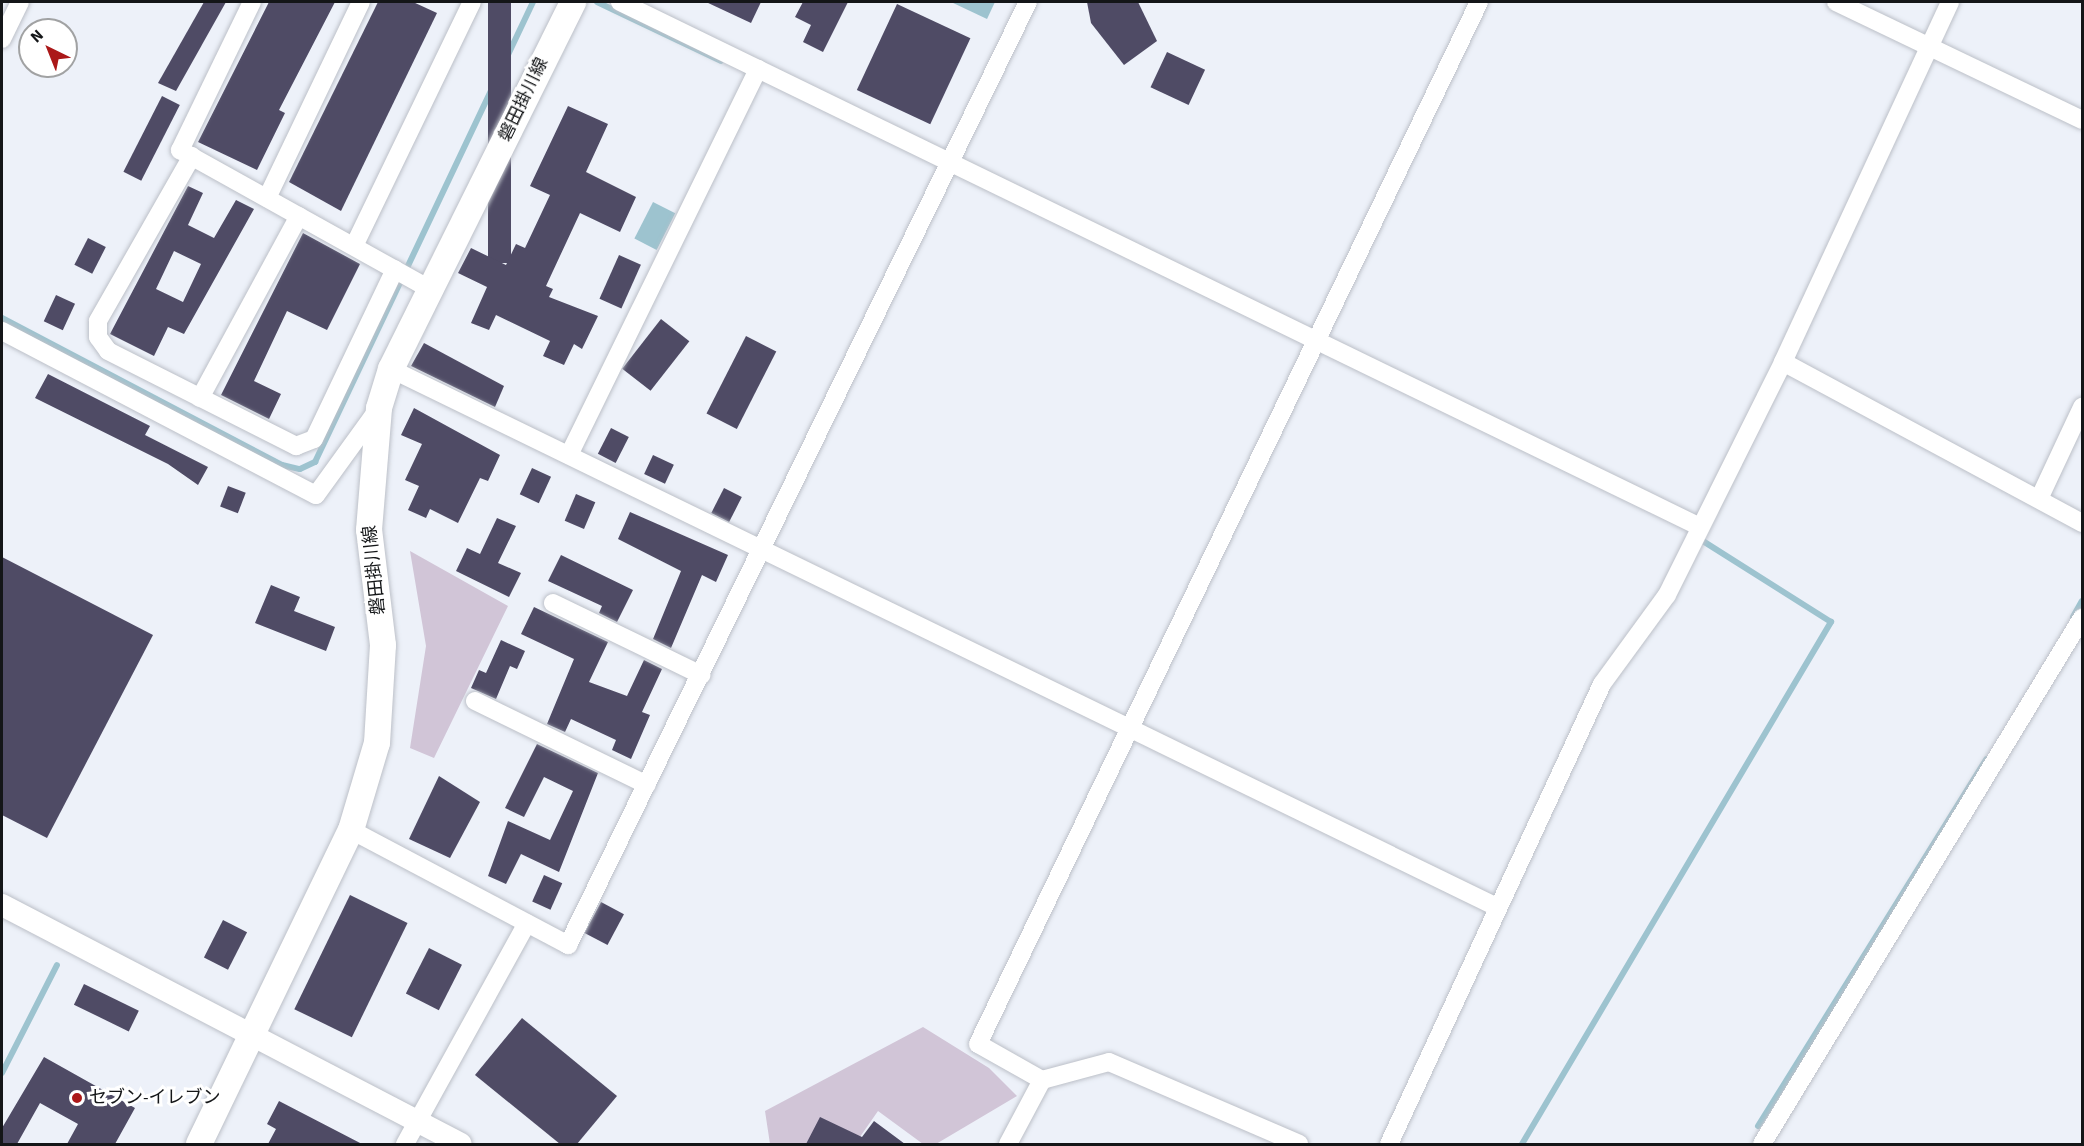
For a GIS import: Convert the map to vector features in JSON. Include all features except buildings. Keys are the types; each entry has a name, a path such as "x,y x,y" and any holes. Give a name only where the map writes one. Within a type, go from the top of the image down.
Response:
{"main road":[{"name":"磐田掛川線","path":"199,1144 351,830 377,743 383,645 369,530 379,408 391,369 573,2"}],"street":[{"path":"2,39 20,2"},
{"path":"252,2 180,150 430,289"},
{"path":"267,198 361,2"},
{"path":"354,246 472,2"},
{"path":"620,2 1316,338 1700,527"},
{"path":"351,830 568,945 763,550 1028,2"},
{"path":"1299,1144 1109,1062 1042,1080 978,1044 1479,2"},
{"path":"1836,2 2082,120"},
{"path":"1389,1144 1602,684 1667,594 1783,362 1950,2"},
{"path":"568,455 758,69"},
{"path":"192,156 98,321 98,337 108,351 296,446 314,440 395,269"},
{"path":"200,398 299,216"},
{"path":"2,331 316,495 379,408"},
{"path":"1783,362 2082,523"},
{"path":"391,369 1497,907"},
{"path":"2039,499 2082,407"},
{"path":"553,603 701,675"},
{"path":"1762,1144 2082,618"},
{"path":"475,702 647,785"},
{"path":"2,905 461,1144"},
{"path":"405,1144 526,923"},
{"path":"1008,1144 1042,1080"}],"shaded area":[{"path":"410,551 508,606 434,758 410,748 426,646"},
{"path":"923,1027 989,1068 1017,1096 936,1144 923,1144 878,1111 855,1144 770,1144 765,1111"}],"water":[{"path":"951,2 995,2 987,19"},
{"path":"653,202 675,213 657,250 634,239"}],"waterway":[{"path":"2,318 282,465 300,469 315,462 533,2"},
{"path":"597,2 721,61"},
{"path":"1522,1144 1831,622 1698,538"},
{"path":"2073,617 2082,601"},
{"path":"1758,1126 1986,759"},
{"path":"2,1073 57,965"}],"place":[{"name":"セブン-イレブン","path":"77,1098"}]}
